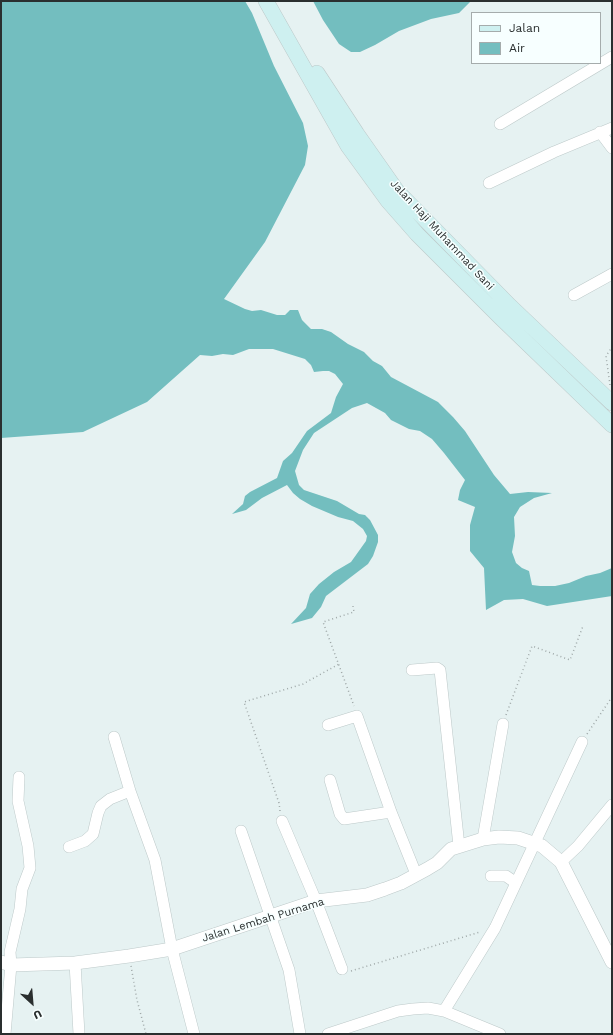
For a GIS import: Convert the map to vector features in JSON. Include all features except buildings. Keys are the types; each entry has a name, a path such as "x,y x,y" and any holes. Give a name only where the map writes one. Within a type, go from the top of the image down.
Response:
{"main road":[{"path":"266,1 312,73"},
{"name":"Jalan Haji Muhammad Sani","path":"276,1 312,73 330,116 348,146 388,202 417,234 500,317 609,416"},
{"name":"Jalan Haji Muhammad Sani","path":"312,73 397,190 510,306 612,403"}],"street":[{"path":"601,62 612,57"},
{"path":"500,124 592,66"},
{"path":"489,183 554,152 612,128"},
{"path":"600,132 612,148"},
{"path":"574,295 612,274"},
{"path":"412,670 438,668 440,670 458,846"},
{"path":"328,725 357,716 391,812 416,874"},
{"path":"483,839 503,724"},
{"path":"114,737 130,791 155,860 172,949 194,1034"},
{"path":"444,1011 495,928 582,742"},
{"path":"5,1034 6,964 17,921 22,889 30,868 28,846 18,801 20,777"},
{"path":"330,780 340,814 344,819 391,812"},
{"path":"69,846 85,841 93,834 101,806 110,799 130,791"},
{"path":"561,862 578,846 612,805"},
{"path":"282,821 316,901 342,969"},
{"path":"241,831 289,970 300,1034"},
{"name":"Jalan Lembah Purnama","path":"6,964 75,963 172,949 316,901 367,895 401,883 428,869 451,849 483,839 499,837 518,838 542,846 561,862 612,962"},
{"path":"491,876 506,876 516,882"},
{"path":"75,963 79,1034"},
{"path":"328,1034 398,1011 428,1008 437,1008 500,1034"}],"path":[{"path":"611,387 606,356 612,347"},
{"path":"353,606 354,612 324,622 357,716"},
{"path":"503,724 532,646 570,660 584,626"},
{"path":"282,821 279,803 244,702 303,684 339,664"},
{"path":"582,742 612,697"},
{"path":"342,969 346,971 353,971 495,928"},
{"path":"129,956 137,1000 146,1034"}],"water":[{"path":"1,1 245,1 252,13 274,66 303,123 308,146 305,165 265,242 224,299 245,309 252,311 261,310 277,315 285,315 290,310 298,310 302,320 311,329 322,329 331,332 348,344 364,352 373,361 382,366 391,377 438,402 465,431 494,475 510,494 528,492 552,493 534,498 520,507 514,517 515,536 512,552 516,563 529,571 532,585 555,586 569,583 612,568 612,596 547,606 523,599 504,600 486,610 484,568 470,551 470,525 475,507 458,500 460,490 465,480 432,439 420,431 409,429 391,420 385,413 367,403 352,408 314,433 303,450 295,471 299,485 304,490 337,501 359,514 365,515 370,520 378,535 378,542 373,556 368,564 326,596 321,607 312,618 291,624 306,608 310,594 319,584 334,572 351,562 366,541 367,536 363,529 353,521 338,517 312,506 300,499 287,485 262,498 246,510 232,514 243,504 245,496 250,492 277,478 283,461 292,453 307,431 331,413 336,397 343,384 335,374 329,371 314,372 311,365 305,359 273,349 249,349 233,355 200,355 147,402 83,432 1,438"},
{"path":"313,1 471,1 459,13 431,19 399,31 360,52 351,52 339,44 323,20"}]}
